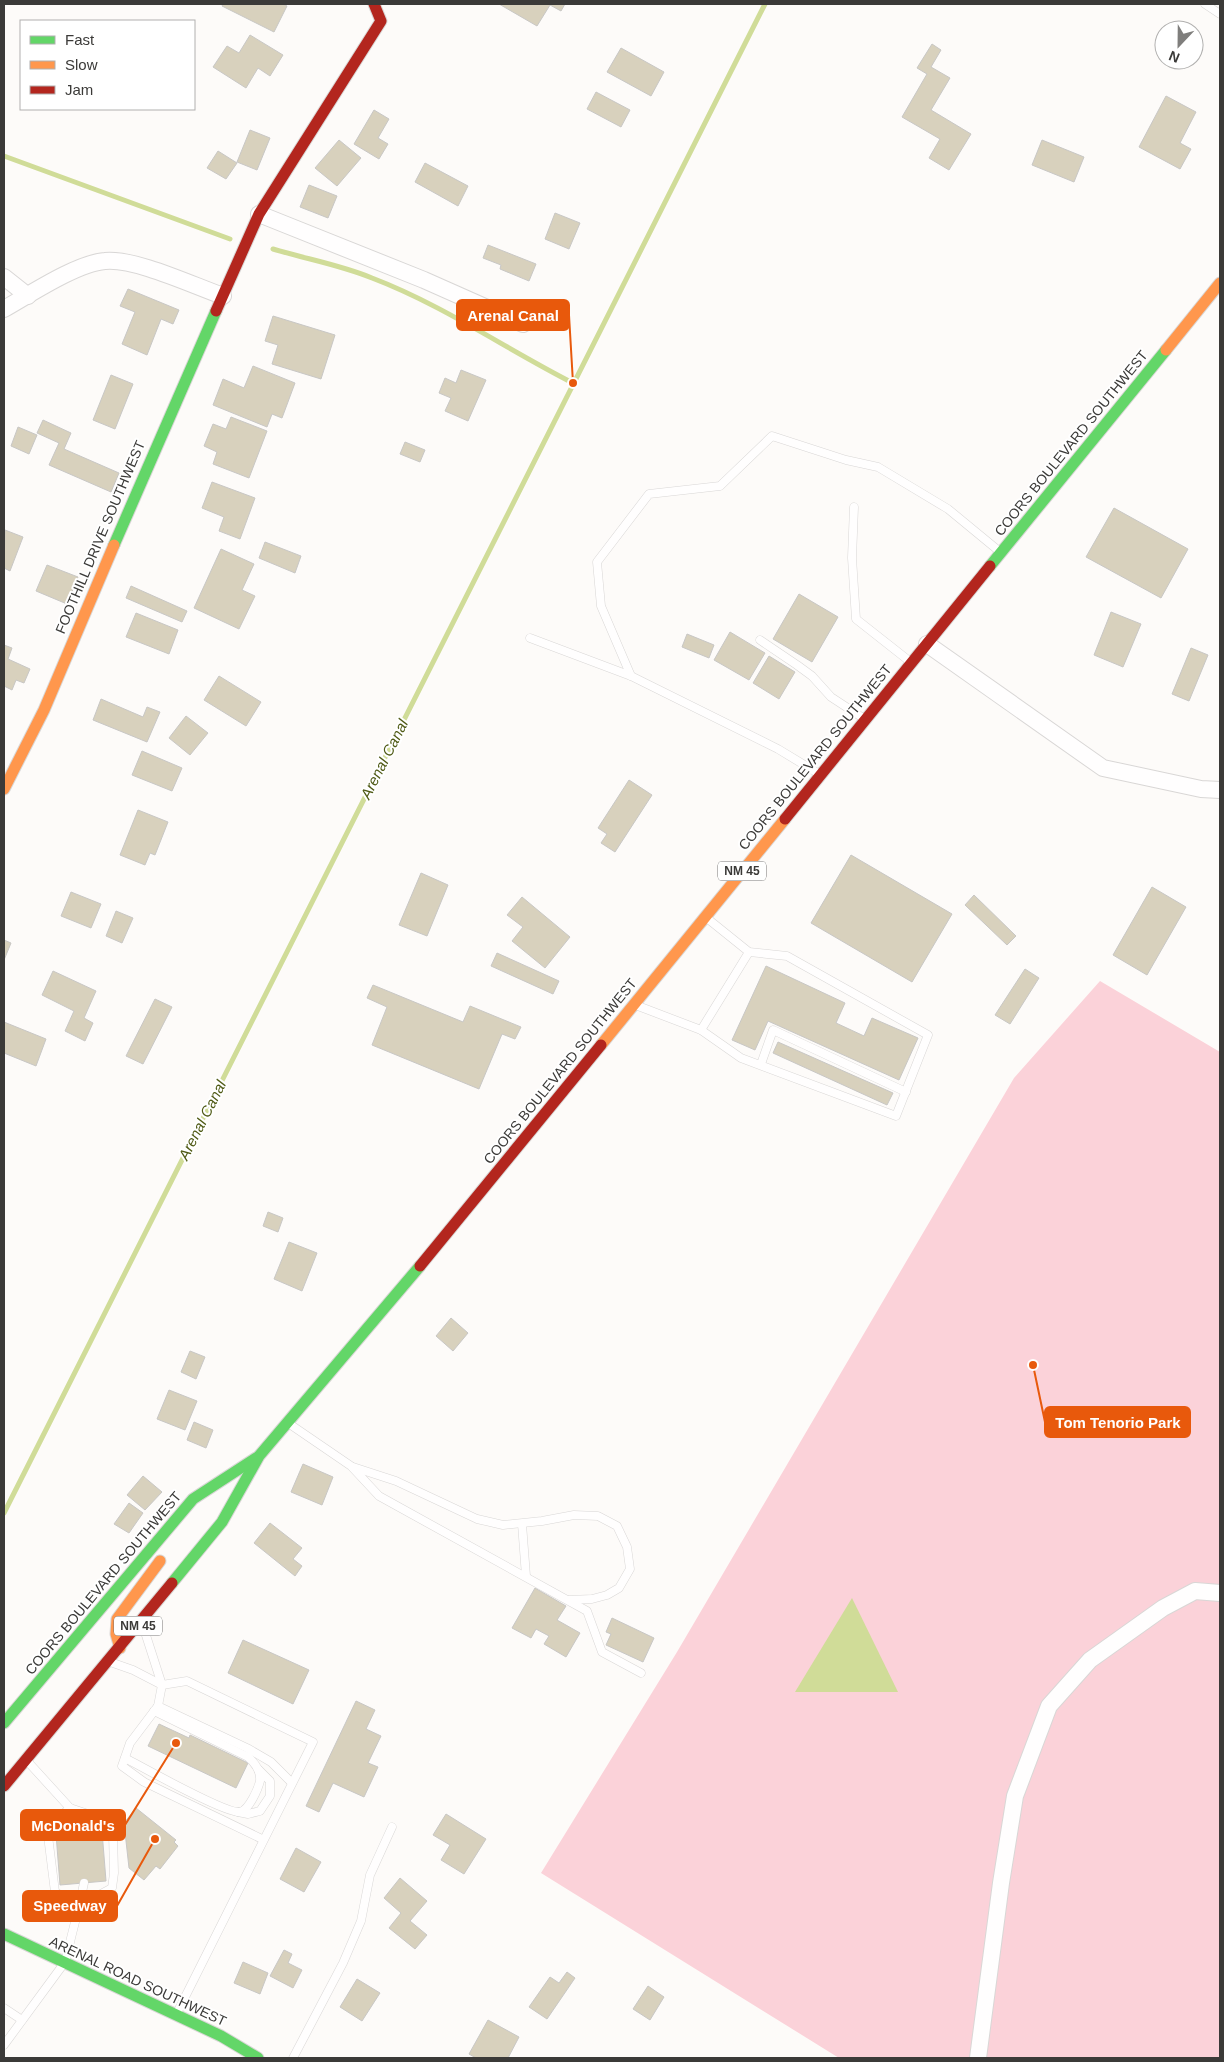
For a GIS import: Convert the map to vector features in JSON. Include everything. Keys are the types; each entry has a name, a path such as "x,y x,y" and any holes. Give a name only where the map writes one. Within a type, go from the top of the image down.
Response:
{"main road":[{"path":"259,214 382,20 374,4"},
{"name":"FOOTHILL DRIVE SOUTHWEST","path":"4,790 44,710 161,433 259,214"},
{"name":"COORS BOULEVARD SOUTHWEST","path":"4,1786 120,1648 222,1522 259,1456 471,1205 1220,283"},
{"name":"COORS BOULEVARD SOUTHWEST","path":"4,1723 193,1499 259,1456"},
{"path":"120,1648 115,1638 114,1629 117,1619 164,1555 193,1499"},
{"name":"ARENAL ROAD SOUTHWEST","path":"4,1934 176,2014 221,2036 258,2058"}],"street":[{"path":"259,214 424,280 523,324"},
{"path":"4,309 70,272 104,261 129,262 223,296"},
{"path":"4,277 28,296"},
{"path":"927,644 1102,768 1201,789 1220,790"},
{"path":"978,2058 1001,1883 1015,1796 1049,1706 1090,1660 1163,1608 1195,1591 1220,1593"}],"lane":[{"path":"1204,4 1220,14"},
{"path":"631,676 601,606 596,562 649,494 720,486 772,436 846,460 878,467 948,509 1002,553"},
{"path":"854,507 852,558 856,619 912,662"},
{"path":"530,638 631,676 778,749 820,775"},
{"path":"760,640 812,676 831,696 864,719"},
{"path":"633,1005 701,1030 741,1058 896,1116 928,1035 787,956 749,952 705,916"},
{"path":"701,1030 749,952"},
{"path":"761,1064 774,1030 906,1092"},
{"path":"287,1423 351,1466 379,1496 587,1611 602,1652 641,1673"},
{"path":"351,1466 396,1481 477,1519 503,1525 522,1524 574,1515 598,1516 617,1526 627,1547 630,1569 619,1588 607,1595 592,1599 567,1600"},
{"path":"522,1524 526,1576"},
{"path":"142,1621 162,1685 156,1708 130,1742 122,1766 144,1782 262,1839"},
{"path":"108,1661 133,1670 162,1685 187,1681 312,1742 176,2014"},
{"path":"124,1758 215,1804 238,1812 248,1814 260,1811 270,1796 270,1781 248,1757 156,1708"},
{"path":"156,1708 247,1748 271,1762 292,1783"},
{"path":"26,1759 70,1808 78,1833"},
{"path":"238,1812 245,1810 255,1794 260,1780 257,1768"},
{"path":"70,1808 47,1828 55,1892 79,1906"},
{"path":"70,1808 100,1818 113,1832 114,1873 112,1888 79,1906"},
{"path":"293,2058 343,1963 362,1921 370,1875 392,1827"},
{"path":"4,2045 65,1962 84,1883"},
{"path":"4,2008 22,2020"}],"shaded area":[{"path":"1100,981 1220,1052 1220,2058 839,2058 541,1873 677,1652 1014,1078"},
{"path":"852,1598 898,1692 795,1692"}],"building":[{"path":"223,4 283,4 287,6 274,32 222,6"},
{"path":"499,4 565,4 561,11 550,5 537,26"},
{"path":"250,35 283,55 270,76 258,68 246,88 213,67 227,46 239,53"},
{"path":"932,44 941,50 931,67 950,78 931,110 971,134 949,170 929,158 940,139 902,117 927,74 917,68"},
{"path":"621,48 664,72 651,96 607,72"},
{"path":"596,92 630,110 621,127 587,109"},
{"path":"1166,96 1196,112 1180,143 1191,149 1180,169 1139,147"},
{"path":"374,110 389,119 378,138 388,144 379,159 354,144"},
{"path":"250,130 270,138 257,170 237,162"},
{"path":"339,140 361,158 337,186 315,168"},
{"path":"1042,140 1084,157 1074,182 1032,165"},
{"path":"218,151 237,163 226,179 207,168"},
{"path":"425,163 468,186 458,206 415,182"},
{"path":"309,185 337,196 328,218 300,207"},
{"path":"555,213 580,223 569,249 545,239"},
{"path":"488,245 536,264 529,281 500,269 501,265 483,258"},
{"path":"128,289 179,310 173,324 161,319 147,355 122,344 135,312 120,306"},
{"path":"273,316 335,335 321,379 272,364 278,345 265,341"},
{"path":"253,366 295,383 282,418 272,414 267,427 213,405 223,379 244,388"},
{"path":"461,370 486,380 468,421 445,411 451,398 439,393 445,378 456,383"},
{"path":"111,375 133,384 115,429 93,420"},
{"path":"231,417 267,431 249,478 213,464 217,452 204,446 213,424 226,429"},
{"path":"43,420 71,433 64,449 119,473 111,492 49,465 59,443 37,433"},
{"path":"18,427 37,435 29,454 11,446"},
{"path":"405,442 425,450 420,462 400,454"},
{"path":"212,482 255,498 240,539 219,531 224,517 202,508"},
{"path":"1114,508 1188,549 1161,598 1086,557"},
{"path":"5,530 23,537 10,571 4,568"},
{"path":"265,542 301,556 295,573 259,558"},
{"path":"221,549 254,564 242,590 255,596 239,629 194,608"},
{"path":"47,565 78,577 67,604 36,591"},
{"path":"131,586 187,611 182,622 126,598"},
{"path":"799,594 838,617 812,662 773,639"},
{"path":"1111,612 1141,624 1123,667 1094,655"},
{"path":"136,613 178,630 169,654 126,637"},
{"path":"730,632 765,653 749,680 714,660"},
{"path":"687,634 714,645 709,658 682,647"},
{"path":"4,645 12,648 8,659 30,669 24,683 16,680 12,690 4,686"},
{"path":"1191,648 1208,655 1189,701 1172,694"},
{"path":"769,656 795,672 779,699 753,683"},
{"path":"219,676 261,702 246,726 204,700"},
{"path":"101,699 143,717 147,707 160,712 147,742 93,720"},
{"path":"186,716 208,733 190,755 169,738"},
{"path":"142,751 182,768 172,791 132,775"},
{"path":"629,780 652,795 615,852 601,843 607,834 598,828"},
{"path":"138,810 168,822 155,855 150,853 145,865 120,855"},
{"path":"851,855 952,914 912,982 811,923"},
{"path":"421,873 448,885 427,936 399,925"},
{"path":"1152,887 1186,907 1147,975 1113,955"},
{"path":"71,892 101,904 91,928 61,916"},
{"path":"974,895 1016,936 1007,945 965,905"},
{"path":"522,897 570,937 545,968 512,941 523,927 507,915"},
{"path":"116,911 133,918 122,943 106,936"},
{"path":"4,940 11,943 4,960"},
{"path":"497,953 559,981 553,994 491,966"},
{"path":"766,966 845,1003 836,1023 864,1036 872,1018 918,1038 899,1080 768,1021 755,1050 732,1040"},
{"path":"1025,969 1039,978 1010,1024 995,1015"},
{"path":"53,971 96,991 84,1018 93,1023 85,1041 65,1031 74,1011 42,995"},
{"path":"373,985 463,1022 470,1006 521,1027 515,1039 502,1034 479,1089 372,1045 387,1007 367,998"},
{"path":"155,999 172,1007 143,1064 126,1056"},
{"path":"4,1022 46,1039 36,1066 4,1053"},
{"path":"778,1042 893,1093 887,1105 773,1053"},
{"path":"268,1212 283,1218 278,1232 263,1226"},
{"path":"289,1242 317,1253 302,1291 274,1279"},
{"path":"451,1318 468,1333 453,1351 436,1336"},
{"path":"190,1351 205,1357 196,1379 181,1372"},
{"path":"169,1390 197,1401 185,1430 157,1419"},
{"path":"194,1422 213,1430 206,1448 187,1440"},
{"path":"303,1464 333,1477 322,1505 291,1492"},
{"path":"143,1476 162,1492 145,1510 127,1495"},
{"path":"129,1503 143,1513 129,1533 114,1524"},
{"path":"270,1523 302,1548 293,1559 302,1566 295,1576 254,1543"},
{"path":"535,1588 566,1606 557,1620 580,1633 566,1657 544,1644 549,1636 536,1629 531,1638 512,1628"},
{"path":"612,1618 654,1638 643,1662 606,1645 611,1634 606,1632"},
{"path":"243,1640 309,1670 293,1704 228,1673"},
{"path":"356,1701 375,1710 366,1729 381,1736 368,1763 378,1767 364,1797 333,1783 319,1812 306,1806"},
{"path":"159,1724 189,1738 190,1735 248,1763 236,1788 148,1746"},
{"path":"136,1808 176,1840 174,1842 178,1846 160,1869 156,1866 144,1880 129,1868 124,1823"},
{"path":"446,1814 486,1839 464,1874 441,1860 450,1845 433,1835"},
{"path":"102,1831 106,1881 60,1885 56,1834"},
{"path":"296,1848 321,1862 304,1892 280,1879"},
{"path":"400,1878 427,1901 410,1921 427,1935 415,1949 389,1928 401,1913 384,1898"},
{"path":"284,1950 292,1954 288,1963 302,1970 293,1988 270,1976"},
{"path":"243,1962 268,1973 260,1994 234,1983"},
{"path":"567,1972 575,1978 547,2019 529,2007 550,1977 559,1983"},
{"path":"357,1979 380,1993 362,2021 340,2007"},
{"path":"648,1986 664,1997 650,2020 633,2009"},
{"path":"488,2020 519,2037 508,2058 476,2058 469,2054"}],"waterway":[{"name":"Arenal Canal","path":"4,1513 765,4"},
{"path":"4,156 230,239"},
{"path":"273,249 348,269 398,289 449,314 573,383"}],"traffic: fast":[{"path":"114,545 216,311"},
{"path":"990,566 1166,350"},
{"path":"172,1583 222,1522 259,1456 420,1266"},
{"path":"4,1723 193,1499 256,1458"},
{"path":"4,1934 221,2036 258,2058"}],"traffic: slow":[{"path":"1166,350 1220,283"},
{"path":"4,789 44,710 114,545"},
{"path":"601,1045 785,819"},
{"path":"120,1648 116,1634 117,1619 160,1561"}],"traffic: jam":[{"path":"216,311 259,214 381,21 374,4"},
{"path":"785,819 990,566"},
{"path":"420,1266 601,1045"},
{"path":"4,1786 172,1583"}],"place":[{"name":"Arenal Canal","path":"573,383"},
{"name":"Tom Tenorio Park","path":"1033,1365"},
{"name":"McDonald's","path":"176,1743"},
{"name":"Speedway","path":"155,1839"}]}
